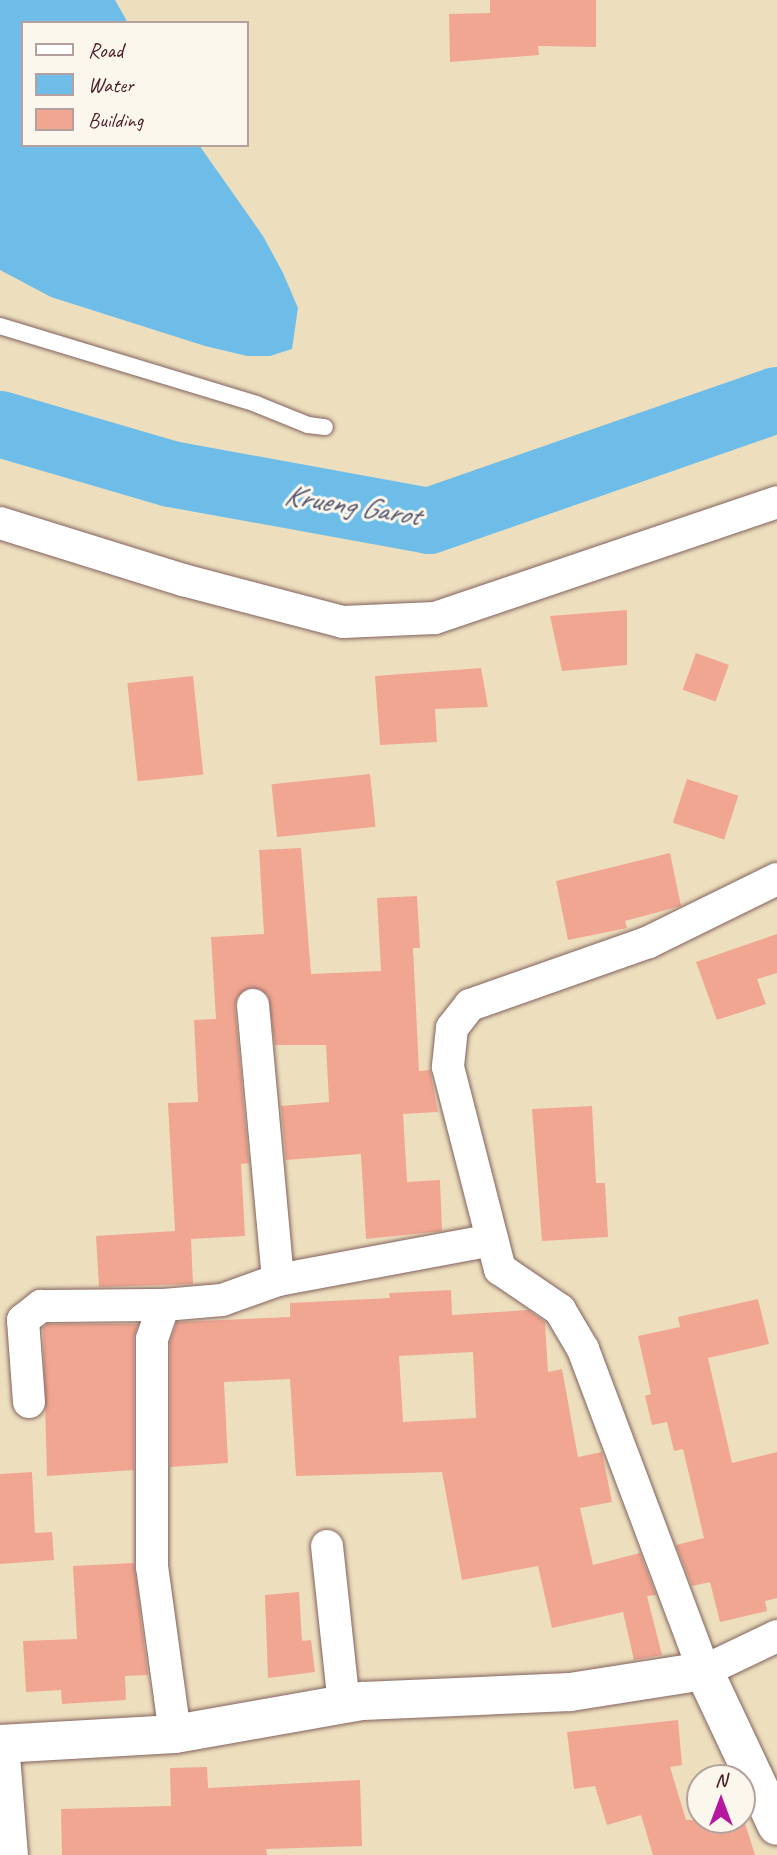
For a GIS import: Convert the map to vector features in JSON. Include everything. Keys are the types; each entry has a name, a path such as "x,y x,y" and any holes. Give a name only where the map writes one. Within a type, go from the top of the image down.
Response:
{"street":[{"path":"0,523 183,580 342,622 435,618 777,502"},
{"path":"777,880 649,942 470,1005 452,1028 448,1066 491,1220 492,1240 500,1269 560,1310 583,1349 704,1671 777,1826"},
{"path":"253,1005 278,1280"},
{"path":"29,1402 23,1320 41,1306 164,1305 222,1300 278,1280 492,1240"},
{"path":"164,1305 152,1339 152,1567 175,1734"},
{"path":"327,1546 344,1704"},
{"path":"12,1855 2,1744 175,1734 344,1704 570,1692 704,1671 777,1636"}],"lane":[{"path":"0,326 256,404 308,425 325,427"}],"water":[{"path":"0,0 115,0 127,21 21,21 21,147 200,147 263,236 283,273 298,308 292,349 270,356 247,356 205,346 51,297 0,270"}],"building":[{"path":"490,0 596,0 596,47 538,46 539,55 450,62 449,14 490,13"},
{"path":"627,610 627,665 562,671 550,616"},
{"path":"696,653 729,665 716,702 683,690"},
{"path":"481,668 488,707 435,709 437,742 380,745 375,676"},
{"path":"193,676 203,774 138,781 127,683"},
{"path":"370,774 376,827 277,837 272,784"},
{"path":"687,779 738,796 724,839 673,823"},
{"path":"301,848 311,974 381,971 377,898 417,896 420,948 413,948 419,1071 430,1070 438,1112 403,1114 407,1182 440,1180 442,1231 366,1239 361,1154 286,1160 281,1106 329,1102 326,1045 275,1045 268,995 251,987 237,997 235,1007 249,1163 241,1164 245,1236 191,1239 193,1284 99,1287 96,1236 175,1231 168,1103 198,1102 194,1020 216,1019 211,937 264,934 259,850"},
{"path":"670,853 681,906 625,921 627,928 568,940 556,881"},
{"path":"777,934 777,973 757,979 766,1004 717,1020 696,962"},
{"path":"592,1106 596,1183 605,1183 608,1237 542,1241 532,1109"},
{"path":"451,1290 452,1315 528,1310 545,1322 548,1372 562,1369 578,1457 602,1452 612,1502 580,1508 593,1565 640,1553 656,1595 647,1596 662,1655 634,1660 623,1612 552,1628 538,1566 462,1580 442,1472 296,1476 290,1379 224,1382 228,1463 170,1467 170,1342 177,1322 290,1317 290,1303 390,1298 389,1293","holes":["473,1352 476,1418 403,1422 399,1356"]},
{"path":"758,1299 769,1344 708,1358 732,1463 777,1452 777,1598 765,1601 767,1611 720,1622 710,1582 692,1586 676,1545 704,1538 683,1449 674,1451 667,1422 652,1425 645,1396 651,1394 638,1336 680,1327 678,1317"},
{"path":"47,1324 138,1324 134,1339 134,1470 47,1476 43,1328"},
{"path":"32,1472 35,1533 52,1532 54,1560 0,1564 0,1474"},
{"path":"134,1563 148,1675 125,1676 126,1700 62,1704 61,1690 26,1692 23,1641 77,1639 73,1566"},
{"path":"299,1592 302,1641 311,1640 315,1672 268,1678 265,1595"},
{"path":"678,1720 682,1765 670,1767 686,1820 686,1834 748,1834 755,1855 653,1855 641,1815 607,1825 595,1786 574,1789 567,1732"},
{"path":"207,1767 208,1788 360,1780 362,1846 266,1849 267,1855 62,1855 61,1809 171,1806 170,1768"}],"waterway":[{"name":"Krueng Garot","path":"0,424 171,474 429,521 777,400"}]}
